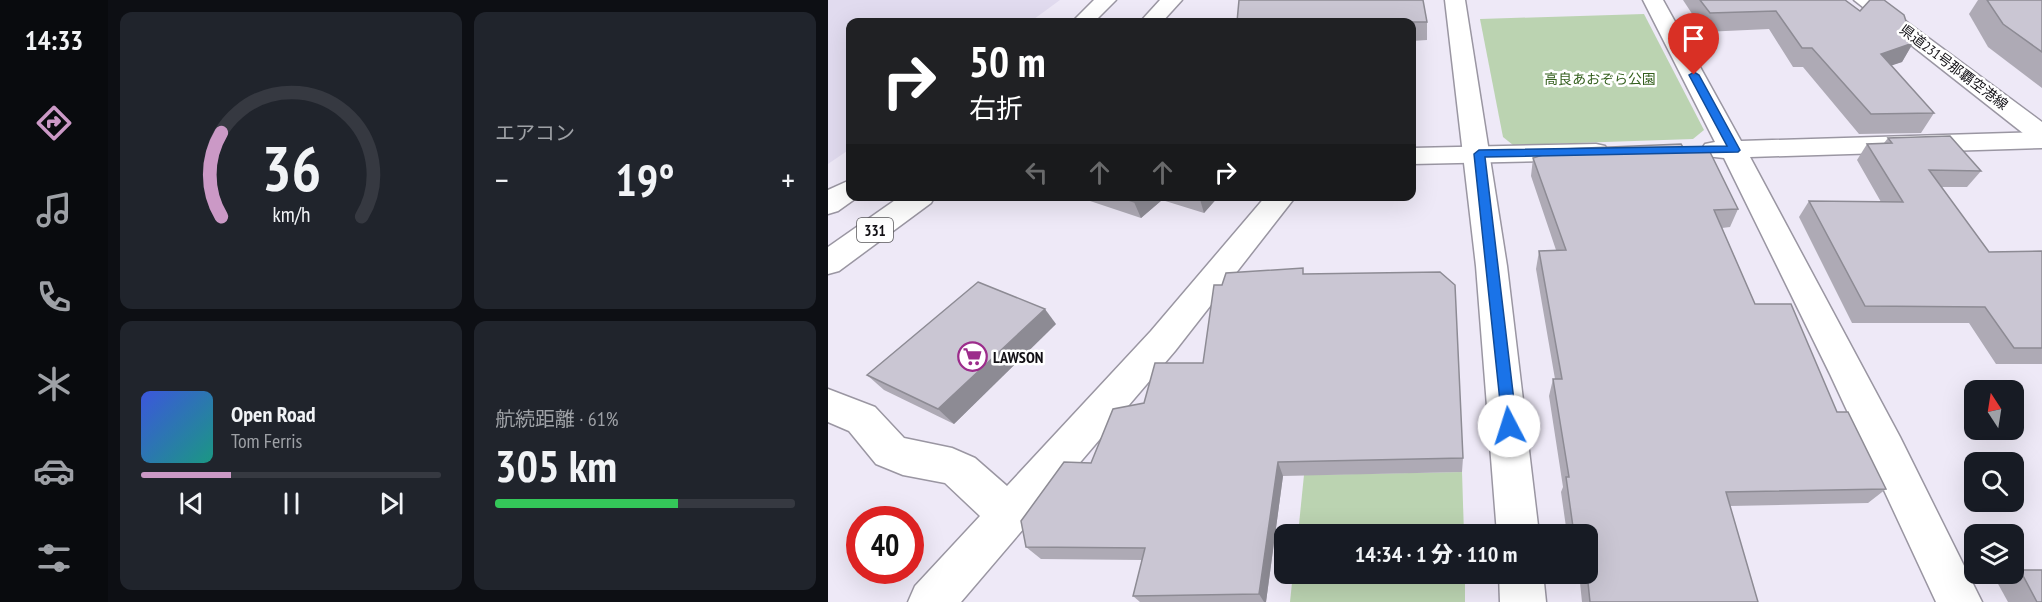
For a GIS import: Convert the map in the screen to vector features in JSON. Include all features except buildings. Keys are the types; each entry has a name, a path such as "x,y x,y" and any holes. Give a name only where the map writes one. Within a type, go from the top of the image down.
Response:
{"main road":[{"path":"1086,18 1106,0"},
{"path":"1154,18 1172,0"},
{"path":"1455,0 1479,154 1501,339 1517,524"},
{"path":"1653,0 1734,150 1900,478 1959,602"},
{"name":"県道231号那覇空港線","path":"1864,0 1964,73 2042,135"},
{"path":"1689,150 2042,140"},
{"path":"1416,156 1620,151"},
{"path":"828,204 846,192"},
{"name":"331","path":"828,263 914,201"},
{"path":"931,602 1163,341 1278,201"},
{"path":"828,405 862,419 890,451 903,457 952,466 961,471 989,500 1014,509"},
{"path":"1522,584 1523,602"}],"shaded area":[{"path":"828,0 1060,0 1035,18 846,18 846,152 828,164"}],"green space":[{"name":"高良あおぞら公園","path":"1644,14 1704,130 1693,139 1513,145 1503,137 1480,19"},
{"path":"1462,472 1464,524 1299,524 1304,475"},
{"path":"1292,584 1465,584 1465,602 1290,602"}],"place":[{"name":"LAWSON","path":"972,357"}],"route":[{"path":"1509,426 1479,154 1734,150 1694,75"}]}
